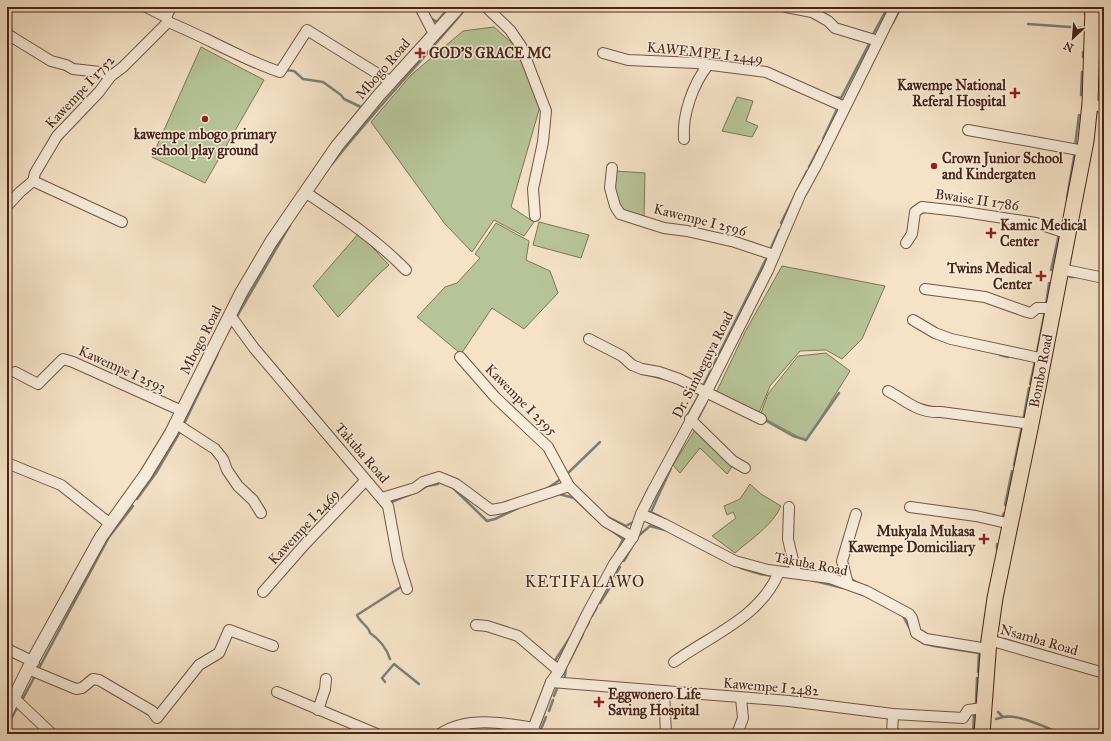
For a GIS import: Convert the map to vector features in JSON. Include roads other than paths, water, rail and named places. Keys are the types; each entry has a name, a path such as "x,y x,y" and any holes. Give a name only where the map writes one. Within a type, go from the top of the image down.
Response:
{"main road":[{"name":"Bombo Road","path":"982,734 989,644 995,598 1069,234 1084,151 1097,106 1093,7"}],"street":[{"path":"146,7 167,20 197,33 254,63 280,72 307,30 391,82"},
{"path":"167,20 171,7"},
{"path":"420,7 434,34"},
{"name":"Mbogo Road","path":"7,712 13,697 109,522 146,474 176,423 230,315 272,242 337,146 391,82 459,7"},
{"path":"486,7 510,30 521,46 546,111 543,142 533,189 535,216"},
{"path":"786,7 812,12 828,21 835,28 878,41"},
{"name":"Dr. Simbeguya Road","path":"533,731 551,682 559,671 614,564 633,537 641,514 690,419 706,392 768,270 807,180 816,166 895,7"},
{"name":"Kawempe I 1752","path":"7,204 34,181 35,173 57,136 99,92 111,76 123,66 167,20"},
{"path":"7,34 51,61 66,65 73,69 100,72 111,76"},
{"name":"KAWEMPE I 2449","path":"603,53 628,60 766,72 844,108"},
{"path":"684,139 683,125 688,109 700,75 708,66"},
{"path":"968,130 1084,151"},
{"name":"Kawempe I 2596","path":"612,168 610,188 615,206 620,214 664,228 687,231 735,242 774,255"},
{"path":"34,181 122,222"},
{"path":"305,192 358,228 386,250 406,270"},
{"name":"Bwaise II 1786","path":"906,243 912,234 915,212 922,207 1036,223 1069,234"},
{"path":"1061,269 1104,278"},
{"path":"925,289 985,297 1031,313 1038,308 1053,308"},
{"name":"Takuba Road","path":"230,315 254,348 365,481 382,498 409,490 423,482 439,477 456,484 491,510 503,508 569,486"},
{"path":"913,320 935,333 951,339 1044,359"},
{"path":"589,339 622,356 632,365 642,369 659,372 706,392 761,419"},
{"name":"Kawempe I 2595","path":"460,357 495,397 548,446 569,486"},
{"name":"Kawempe I 2593","path":"15,372 38,384 63,359 83,366 182,411"},
{"path":"888,391 913,407 930,413 941,412 1031,424"},
{"path":"690,419 733,461 745,468"},
{"path":"176,423 215,449 223,459 227,470 238,486 253,500 261,513"},
{"path":"7,463 61,485 109,522"},
{"name":"Kawempe I 2469","path":"263,592 306,543 365,481"},
{"path":"569,486 606,522 633,537"},
{"path":"382,498 388,506 396,553 407,590"},
{"path":"789,507 788,539 796,573"},
{"path":"910,507 976,516 1011,524"},
{"name":"Takuba Road","path":"641,514 664,524 735,561 779,572 830,578 848,584 888,602 909,614 912,618 916,633 921,637 989,644"},
{"path":"848,584 842,561 856,514"},
{"path":"674,662 726,630 758,604 768,593 779,572"},
{"path":"476,625 487,626 518,636 559,671"},
{"path":"7,649 31,665 76,689 82,688 93,679 99,680 152,711 157,718 199,665 218,652 229,630 273,646"},
{"name":"Nsamba Road","path":"989,644 1104,673"},
{"path":"318,710 325,689 326,679"},
{"name":"Kawempe I 2482","path":"551,682 789,701 894,714 965,714 983,708"},
{"path":"664,691 666,734"},
{"path":"278,692 377,734"},
{"path":"13,697 52,734"},
{"path":"737,734 743,718 742,698"},
{"path":"892,734 894,714"},
{"path":"440,734 453,727 481,723 508,724 533,731"}],"waterway":[{"path":"429,17 437,22 449,7"},
{"path":"332,164 467,7"},
{"path":"872,36 888,7"},
{"path":"893,23 901,7"},
{"path":"1085,7 1085,14"},
{"path":"1028,24 1084,28"},
{"path":"7,28 16,34"},
{"path":"207,34 242,51"},
{"path":"833,97 841,98 870,42"},
{"path":"1083,52 1083,57"},
{"path":"1098,56 1104,57"},
{"path":"285,70 294,71 303,79 323,82 341,95 344,99 363,108"},
{"path":"1081,95 1082,72"},
{"path":"823,139 837,109"},
{"path":"1075,146 1079,115"},
{"path":"809,167 820,146"},
{"path":"1067,198 1075,151"},
{"path":"781,223 807,171"},
{"path":"236,318 290,225"},
{"path":"770,250 779,230"},
{"path":"1051,270 1058,234"},
{"path":"703,386 768,255"},
{"path":"1070,277 1078,277"},
{"path":"1046,305 1049,283"},
{"path":"1037,352 1045,311"},
{"path":"227,334 232,324"},
{"path":"183,426 218,353"},
{"path":"1000,355 1008,357"},
{"path":"1030,384 1035,361 1033,360"},
{"path":"641,373 664,379"},
{"path":"1023,421 1029,388"},
{"path":"687,416 700,393"},
{"path":"763,419 793,436 806,440 839,393"},
{"path":"699,417 707,401"},
{"path":"1014,465 1022,426"},
{"path":"137,499 156,473 181,430"},
{"path":"568,475 567,474 600,442"},
{"path":"661,517 651,512 671,468"},
{"path":"1005,505 1012,471"},
{"path":"545,490 561,478"},
{"path":"419,491 427,486 438,484"},
{"path":"450,485 487,521 495,519 518,508"},
{"path":"389,503 411,494"},
{"path":"559,494 574,498 592,515"},
{"path":"38,670 109,537 133,506"},
{"path":"1002,518 1004,513"},
{"path":"606,516 626,526 635,521"},
{"path":"637,537 650,526 665,530"},
{"path":"611,530 623,539 616,554"},
{"path":"997,544 997,549"},
{"path":"624,561 632,547"},
{"path":"616,577 620,567"},
{"path":"741,568 760,574 773,576"},
{"path":"850,578 859,584"},
{"path":"811,580 843,588"},
{"path":"600,603 612,584"},
{"path":"390,659 382,644 370,633 368,628 357,615 404,585"},
{"path":"592,616 597,607"},
{"path":"902,614 911,631"},
{"path":"586,627 589,622"},
{"path":"569,662 583,634"},
{"path":"554,662 571,636"},
{"path":"1004,639 1065,657"},
{"path":"923,643 979,653"},
{"path":"978,672 979,652"},
{"path":"385,682 382,678 394,664 419,684"},
{"path":"565,676 566,666"},
{"path":"21,702 36,674"},
{"path":"976,702 977,678"},
{"path":"554,696 558,686"},
{"path":"549,711 553,700"},
{"path":"7,726 18,706"},
{"path":"998,712 1003,717 1025,719 1063,734"},
{"path":"970,714 974,714 973,734"},
{"path":"539,734 546,717"},
{"path":"996,719 1003,717"}],"place":[{"name":"GOD'S GRACE MC","path":"420,53"},
{"name":"Kawempe National Referal Hospital","path":"1015,93"},
{"name":"kawempe mbogo primary school play ground","path":"205,119"},
{"name":"Crown Junior School and Kindergaten","path":"934,166"},
{"name":"Kamic Medical Center","path":"991,233"},
{"name":"Twins Medical Center","path":"1041,276"},
{"name":"Mukyala Mukasa Kawempe Domiciliary","path":"984,539"},
{"name":"Eggwonero Life Saving Hospital","path":"599,702"}],"district":[{"name":"KETIFALAWO","path":"585,581"}]}
